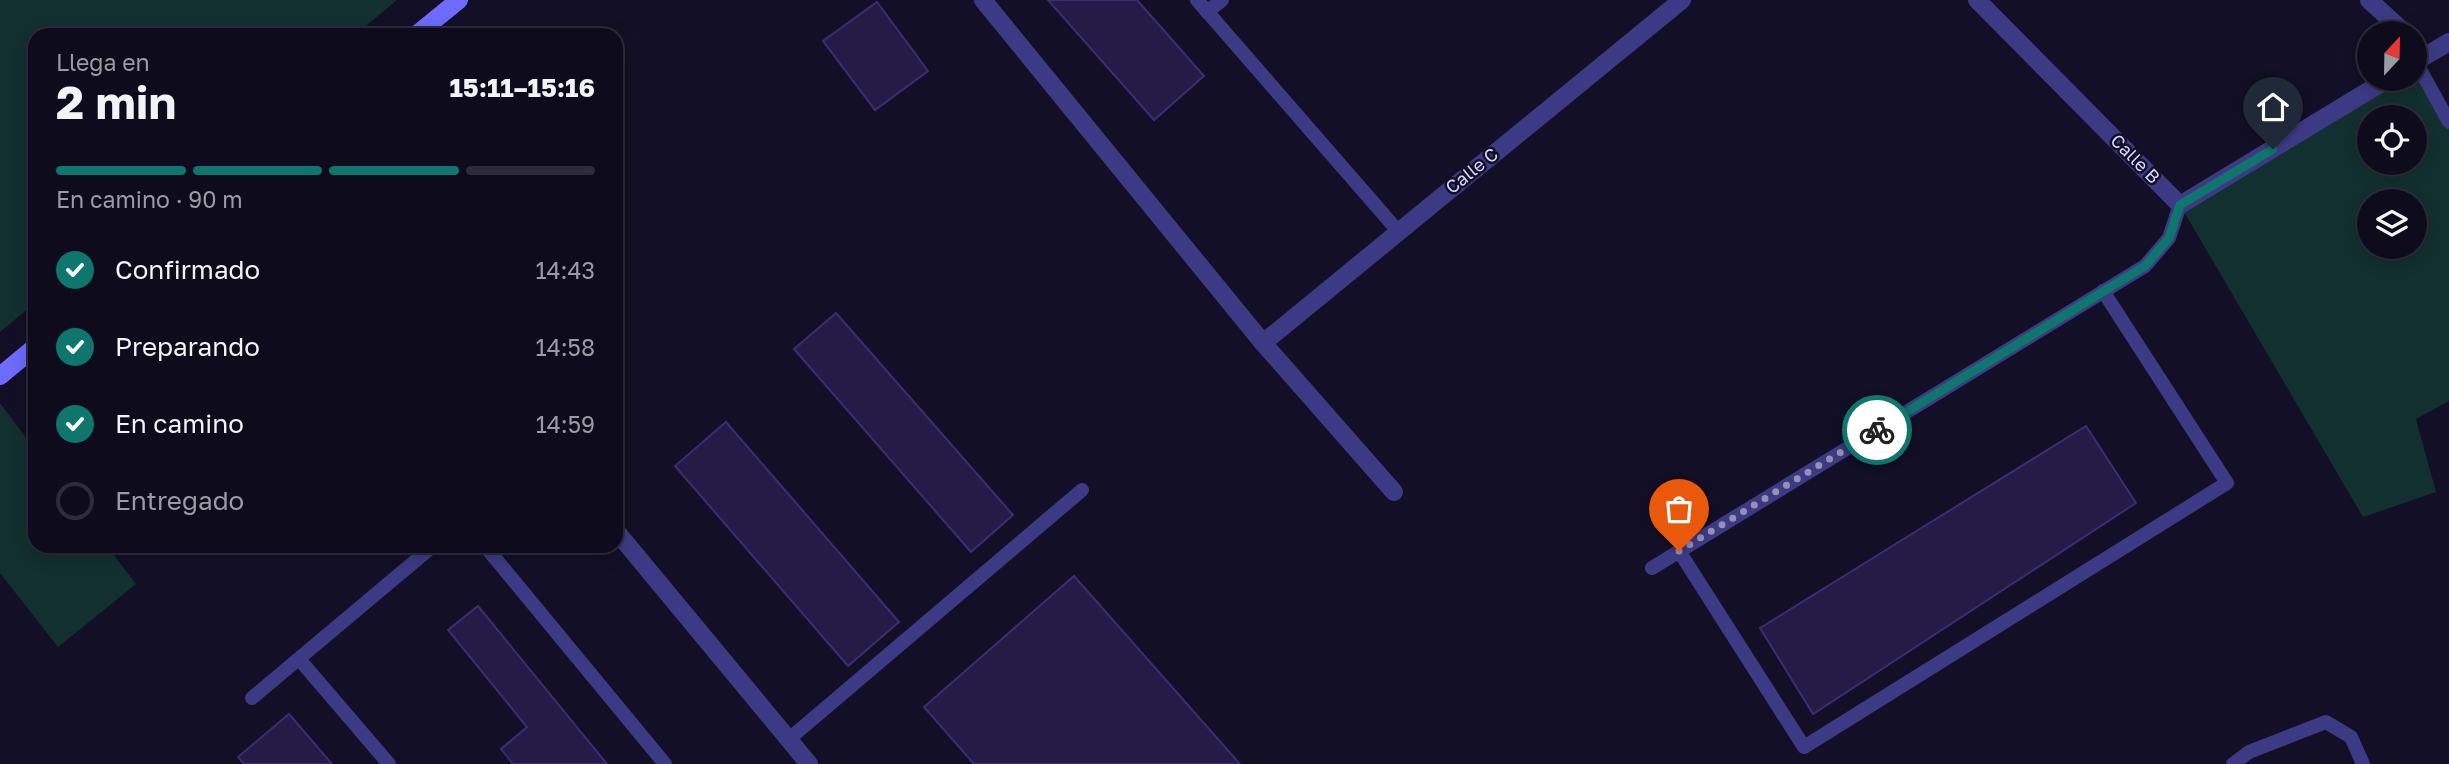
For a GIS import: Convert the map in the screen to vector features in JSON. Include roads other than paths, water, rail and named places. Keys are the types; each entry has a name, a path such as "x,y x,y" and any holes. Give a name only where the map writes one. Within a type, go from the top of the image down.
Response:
{"street":[{"path":"425,28 459,0"},
{"path":"983,0 1263,343 1394,492"},
{"name":"Calle C","path":"1263,343 1682,0"},
{"name":"Calle B","path":"1978,0 2180,205"},
{"path":"2369,0 2392,21"},
{"path":"2427,51 2449,41"},
{"path":"2180,205 2368,91"},
{"path":"0,376 28,353"},
{"path":"623,539 809,764"}],"lane":[{"path":"1197,0 1398,231"},
{"path":"1207,12 1222,0"},
{"path":"2427,74 2449,122"},
{"path":"1652,568 2145,266 2169,238 2180,205"},
{"path":"1679,551 1804,747 2227,483 2103,291"},
{"path":"789,739 1082,490"},
{"path":"252,698 424,553"},
{"path":"491,553 665,764"},
{"path":"299,659 389,764"},
{"path":"2232,764 2249,752 2326,722 2351,737 2363,764"}]}
